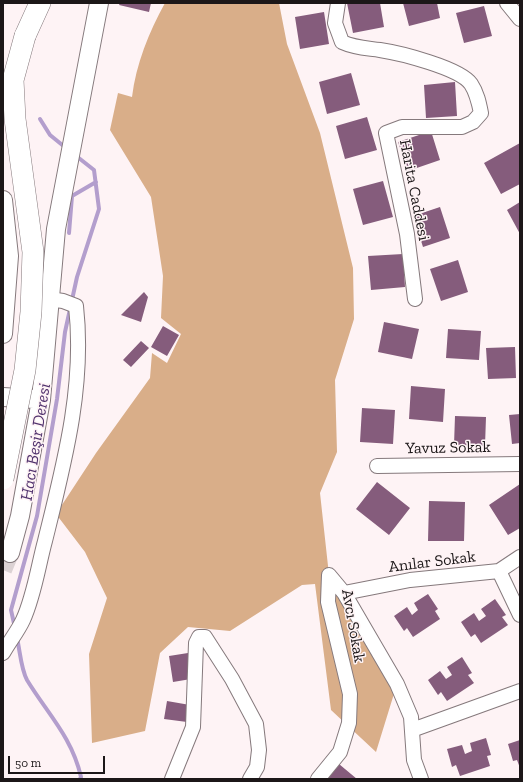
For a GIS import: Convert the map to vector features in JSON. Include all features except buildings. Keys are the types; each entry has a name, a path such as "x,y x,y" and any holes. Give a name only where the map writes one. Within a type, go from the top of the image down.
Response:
{"highway":[{"path":"3,479 25,370 31,312 33,252 15,119 13,80 25,36 40,3"}],"main road":[{"path":"10,553 20,516 40,400 63,302 56,229 99,3"},
{"path":"3,200 9,256 3,334"},
{"path":"3,397 40,400"}],"street":[{"name":"Harita Caddesi","path":"338,3 335,23 342,42 353,47 381,50 437,65 457,74 470,83 478,98 480,113 473,122 462,127 402,127 386,133 407,234 415,300"},
{"path":"507,3 520,19"},
{"path":"3,653 23,621 59,482 72,413 79,370 79,333 63,302"},
{"name":"Yavuz Sokak","path":"377,466 520,464"},
{"name":"Anılar Sokak","path":"344,593 410,580 498,571 520,557"},
{"path":"498,571 520,615"},
{"name":"Avcı Sokak","path":"318,779 340,752 349,723 350,694 328,602 328,575 344,593 397,684 411,717 414,760 421,779"},
{"path":"172,779 193,726 196,643 199,637 205,637 232,679 256,724 259,750 257,767 250,779"},
{"path":"412,730 520,691"}],"shaded area":[{"path":"165,3 279,3 287,44 320,133 353,268 354,319 335,380 337,452 320,493 329,575 397,684 376,752 331,710 315,584 302,585 230,631 188,627 160,653 145,731 92,743 89,654 107,598 85,552 56,514 96,453 150,378 152,353 167,363 181,334 161,318 163,276 151,197 110,130 118,93 132,97 144,48"}],"waterway":[{"name":"Hacı Beşir Deresi","path":"40,119 50,135 66,148"},
{"name":"Hacı Beşir Deresi","path":"15,628 11,610 37,516 57,399 65,332 77,277 99,209 94,170 75,155"},
{"path":"69,233 72,196 96,182"},
{"name":"Hacı Beşir Deresi","path":"17,638 25,676 72,750 81,777 80,779"}],"tunnel":[{"path":"3,570 10,553"}]}
